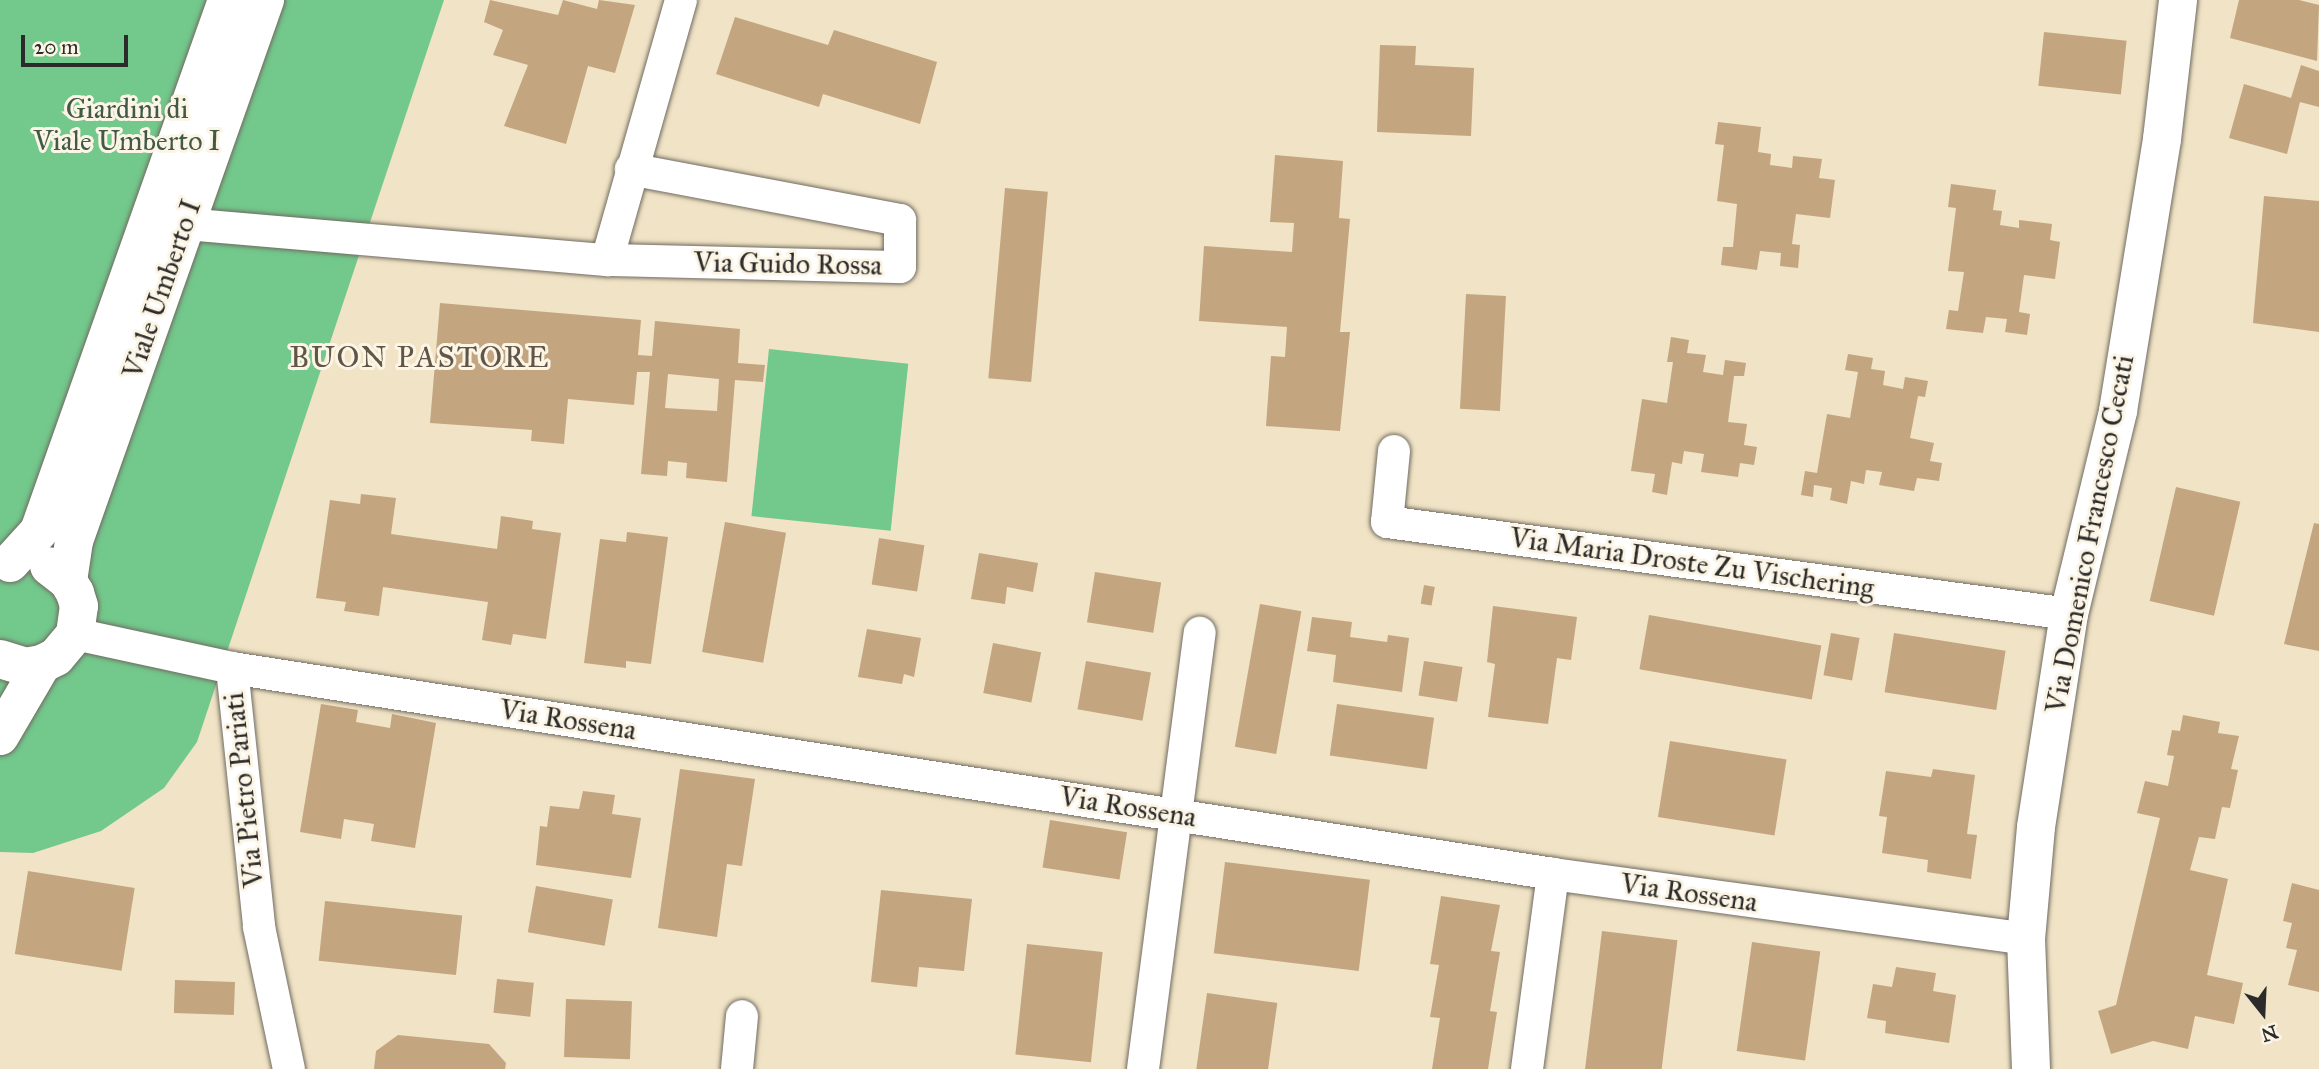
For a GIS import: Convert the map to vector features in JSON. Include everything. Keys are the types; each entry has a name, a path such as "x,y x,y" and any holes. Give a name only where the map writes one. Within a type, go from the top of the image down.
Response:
{"main road":[{"name":"Viale Umberto I","path":"5,565 39,531 227,0"},
{"name":"Viale Umberto I","path":"68,581 74,541 265,0"},
{"name":"Via Domenico Francesco Cecati","path":"2031,1069 2026,939 2036,827 2069,614 2118,411 2162,139 2178,0"},
{"path":"0,659 26,667 42,664 56,657 75,634 79,606 68,581 43,563 5,565"},
{"path":"0,736 42,664"}],"street":[{"path":"607,260 681,0"},
{"name":"Via Guido Rossa","path":"185,225 607,260 900,267 900,220 631,169"},
{"name":"Via Maria Droste Zu Vischering","path":"1394,451 1387,522 2069,614"},
{"path":"1143,1069 1200,633"},
{"name":"Via Pietro Pariati","path":"75,634 232,668 259,927 289,1069"},
{"name":"Via Rossena","path":"232,668 1553,874 2026,939"},
{"path":"1527,1069 1553,874"},
{"path":"737,1069 742,1017"}],"green space":[{"name":"Giardini di Viale Umberto I","path":"0,0 444,0 197,742 164,788 101,831 33,853 0,852"},
{"path":"769,349 908,364 891,531 751,516"}],"building":[{"path":"490,0 558,15 563,0 597,9 599,0 635,5 615,73 588,66 566,144 504,126 528,65 493,55 503,30 484,22"},
{"path":"2239,0 2299,0 2319,5 2317,61 2230,38"},
{"path":"735,17 828,45 834,30 937,62 920,124 823,94 819,107 716,74"},
{"path":"2044,32 2127,41 2121,94 2038,86"},
{"path":"1380,45 1416,46 1415,65 1474,68 1471,136 1377,132"},
{"path":"2301,65 2319,71 2319,107 2300,102 2287,154 2229,138 2244,84 2291,98"},
{"path":"1718,122 1761,127 1758,152 1771,154 1770,165 1792,168 1793,156 1822,159 1819,178 1835,180 1830,218 1796,214 1792,244 1800,245 1798,268 1780,266 1781,253 1760,251 1757,270 1721,265 1723,247 1733,247 1737,204 1717,201 1724,145 1715,144"},
{"path":"1275,155 1343,161 1339,218 1350,219 1340,332 1350,332 1340,431 1266,426 1271,356 1285,357 1287,327 1199,321 1204,246 1292,252 1294,223 1270,222"},
{"path":"1951,184 1996,190 1993,210 2002,211 2000,225 2019,228 2019,220 2052,224 2050,240 2060,242 2055,279 2024,275 2019,312 2030,314 2027,335 2005,332 2007,319 1986,317 1983,333 1946,329 1949,310 1958,311 1964,272 1948,271 1956,208 1948,207"},
{"path":"1005,188 1048,192 1031,382 988,378"},
{"path":"2264,196 2319,201 2319,332 2253,323"},
{"path":"1466,294 1506,296 1500,411 1460,409"},
{"path":"440,303 641,320 638,355 652,356 655,321 740,329 738,363 765,365 763,382 735,380 727,482 686,478 687,463 668,461 667,476 641,474 650,372 637,372 634,405 568,399 564,444 531,441 532,430 430,423","holes":["668,374 719,379 717,411 665,408"]},
{"path":"1671,337 1689,340 1687,353 1706,355 1703,372 1723,375 1725,360 1746,363 1744,376 1734,376 1728,422 1747,424 1744,445 1757,447 1754,465 1740,463 1738,477 1701,472 1704,454 1684,451 1682,464 1672,462 1667,495 1652,492 1655,474 1631,471 1642,399 1667,403 1673,362 1667,362"},
{"path":"1848,354 1873,358 1871,369 1885,371 1883,385 1903,389 1905,377 1928,381 1925,397 1918,396 1910,438 1934,443 1930,461 1942,463 1939,481 1917,478 1914,491 1879,485 1882,472 1866,470 1864,484 1851,481 1847,504 1830,500 1832,488 1814,485 1813,497 1801,495 1805,471 1817,473 1827,414 1850,418 1858,372 1845,370"},
{"path":"2176,487 2240,502 2214,616 2150,601"},
{"path":"361,494 396,498 391,534 497,549 501,516 533,521 532,529 561,533 546,639 513,634 511,645 482,640 488,602 383,587 379,616 344,611 346,602 316,598 330,500 360,504"},
{"path":"725,522 786,533 763,663 702,652"},
{"path":"2314,523 2319,524 2319,651 2284,644"},
{"path":"627,532 668,537 651,664 626,661 626,668 584,663 600,539 626,542"},
{"path":"879,538 924,545 917,592 872,584"},
{"path":"979,553 1038,563 1033,592 1007,587 1005,604 971,599"},
{"path":"1095,572 1161,582 1153,633 1087,622"},
{"path":"1424,585 1435,587 1432,606 1421,604"},
{"path":"1260,604 1301,611 1276,754 1235,747"},
{"path":"1493,606 1577,617 1571,660 1557,658 1548,724 1488,717 1495,664 1487,662"},
{"path":"1649,615 1821,645 1812,700 1639,669"},
{"path":"1312,617 1352,622 1350,637 1387,642 1388,635 1409,638 1402,692 1333,682 1336,655 1307,651"},
{"path":"867,629 921,638 914,677 904,674 902,684 858,677"},
{"path":"1831,633 1860,638 1852,680 1824,675"},
{"path":"1894,633 2006,651 1996,710 1885,692"},
{"path":"993,643 1041,652 1031,702 983,693"},
{"path":"1086,661 1151,672 1142,721 1077,709"},
{"path":"1424,661 1463,667 1457,702 1419,696"},
{"path":"321,704 358,710 356,722 390,728 392,714 436,723 415,848 371,841 374,824 344,819 341,839 300,832"},
{"path":"1337,704 1434,718 1427,769 1330,755"},
{"path":"2183,715 2220,722 2218,733 2239,736 2231,769 2238,770 2230,808 2222,807 2215,839 2199,837 2190,870 2228,879 2207,975 2243,983 2234,1024 2195,1016 2188,1049 2153,1041 2111,1054 2098,1011 2116,1005 2160,818 2137,813 2145,781 2168,786 2174,756 2167,755 2172,730 2180,731"},
{"path":"1670,741 1787,759 1775,836 1658,817"},
{"path":"680,769 755,779 742,866 727,864 717,937 658,928"},
{"path":"1933,769 1975,775 1967,834 1977,835 1971,879 1927,872 1928,860 1882,853 1887,817 1879,816 1886,771 1931,777"},
{"path":"583,791 615,795 612,814 641,818 631,878 536,865 540,826 547,827 550,806 579,809"},
{"path":"1050,820 1127,832 1120,880 1042,867"},
{"path":"1225,862 1370,880 1359,971 1214,953"},
{"path":"28,871 135,888 122,971 15,954"},
{"path":"2292,883 2319,890 2319,992 2288,985 2297,950 2286,948 2292,923 2283,921"},
{"path":"536,886 613,900 605,946 528,932"},
{"path":"881,890 972,899 964,971 919,967 917,987 871,982"},
{"path":"1441,896 1500,905 1491,951 1500,952 1490,1011 1497,1012 1488,1069 1432,1069 1440,1018 1430,1017 1439,965 1430,964"},
{"path":"325,901 462,915 456,975 319,961"},
{"path":"1602,931 1677,940 1662,1069 1585,1069"},
{"path":"1752,942 1820,952 1805,1061 1737,1051"},
{"path":"1027,944 1103,952 1091,1062 1015,1054"},
{"path":"1896,967 1936,973 1933,991 1956,995 1949,1043 1885,1033 1886,1021 1867,1018 1873,984 1892,987"},
{"path":"497,979 534,983 530,1017 493,1013"},
{"path":"175,980 235,982 234,1015 174,1013"},
{"path":"1207,993 1277,1003 1268,1069 1196,1069"},
{"path":"566,999 632,1001 630,1059 564,1057"},
{"path":"398,1035 489,1044 506,1063 505,1069 374,1069 376,1051"}],"district":[{"name":"BUON PASTORE","path":"420,357"}]}
